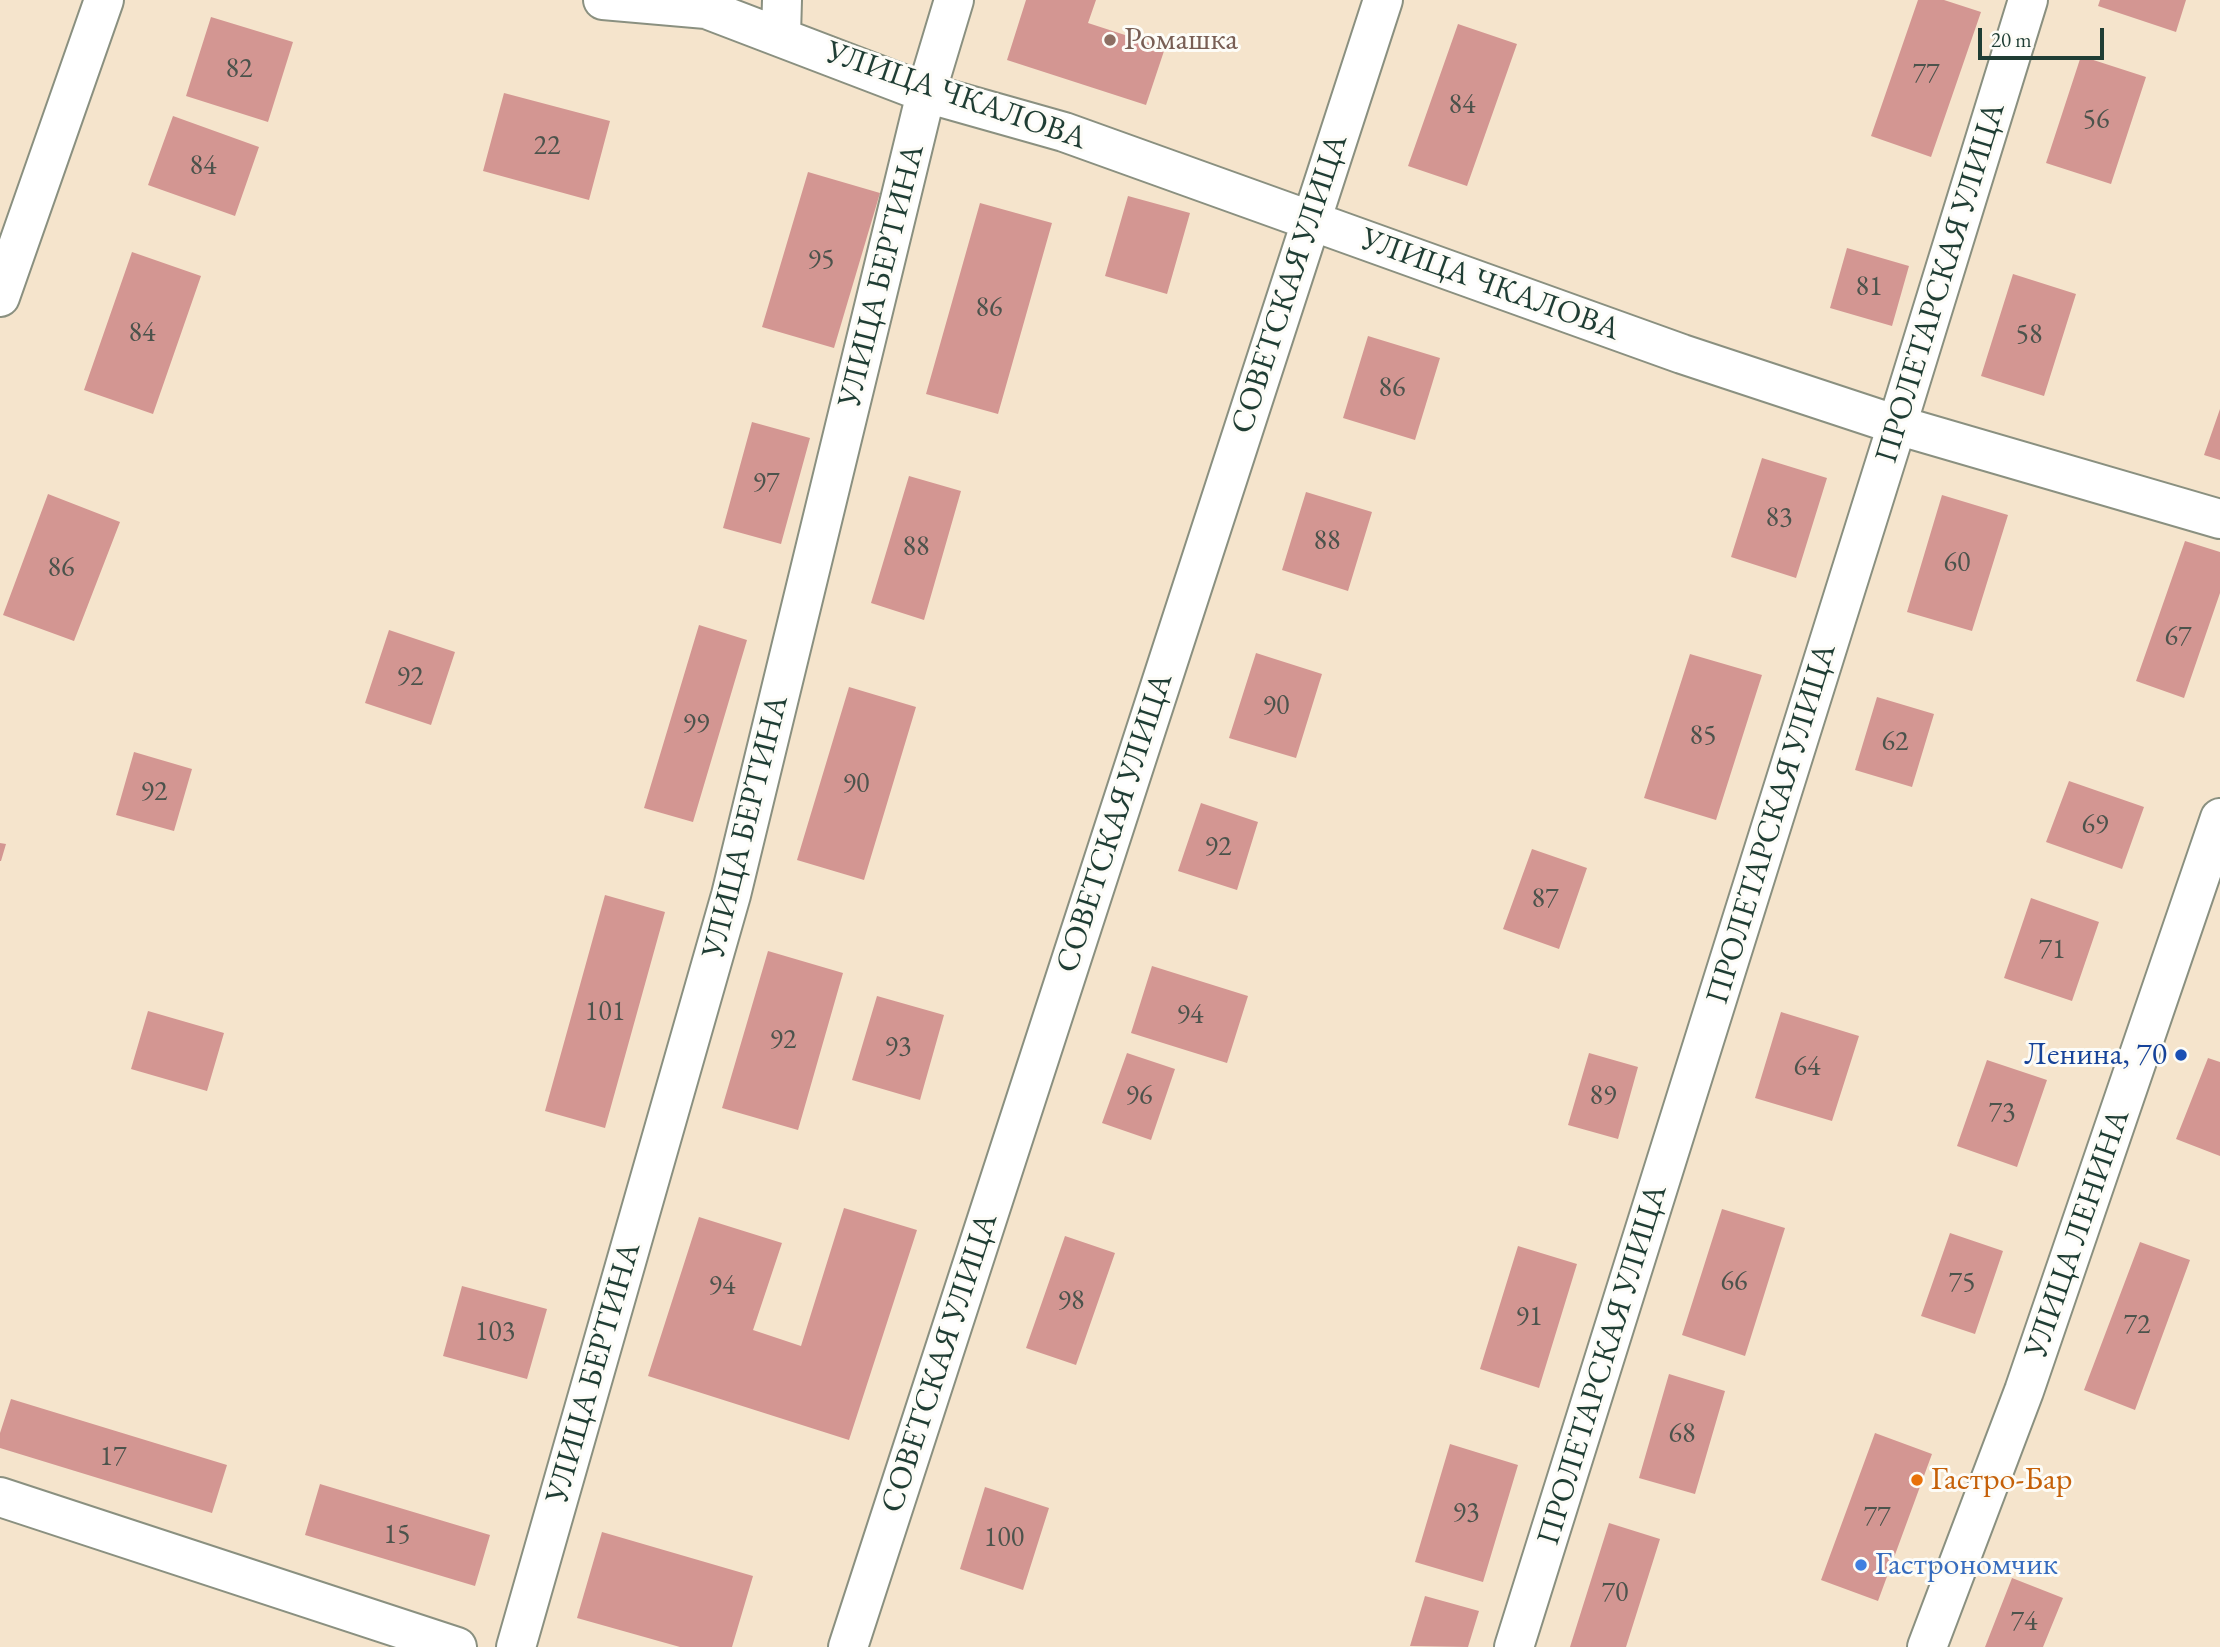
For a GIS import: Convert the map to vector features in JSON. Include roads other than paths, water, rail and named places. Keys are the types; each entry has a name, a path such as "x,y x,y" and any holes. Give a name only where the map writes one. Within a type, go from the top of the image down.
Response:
{"street":[{"path":"0,297 104,0"},
{"name":"УЛИЦА ЧКАЛОВА","path":"603,0 782,18 926,93 1064,132 1682,354 1898,425 2220,519"},
{"name":"УЛИЦА БЕРТИНА","path":"516,1647 731,895 926,93 954,0"},
{"name":"СОВЕТСКАЯ УЛИЦА","path":"848,1647 1383,0"},
{"name":"ПРОЛЕТАРСКАЯ УЛИЦА","path":"1514,1647 1898,425 2028,0"},
{"name":"УЛИЦА ЛЕНИНА","path":"1927,1647 2024,1391 2220,818"},
{"path":"0,1497 457,1647"}],"place":[{"name":"Ромашка","path":"1110,40"},
{"name":"Ленина, 70","path":"2181,1055"},
{"name":"Гастро-Бар","path":"1917,1480"},
{"name":"Гастрономчик","path":"1861,1565"}]}
